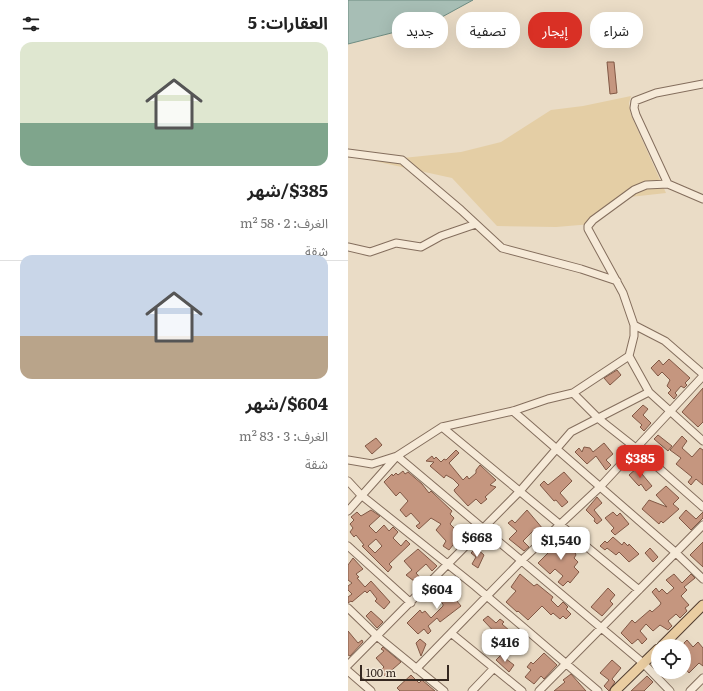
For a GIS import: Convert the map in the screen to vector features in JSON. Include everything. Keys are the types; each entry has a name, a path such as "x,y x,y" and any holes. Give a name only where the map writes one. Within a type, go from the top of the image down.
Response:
{"main road":[{"path":"669,639 703,605"},
{"path":"615,691 651,656"}],"street":[{"path":"668,184 636,115 634,108 635,101 656,94 703,84"},
{"path":"348,153 402,160 502,248 574,267 617,281"},
{"path":"348,511 397,456 442,427 513,411 548,399 573,393 629,356 634,336 634,325 617,281 590,233 588,226 634,190 646,186 668,184 703,199"},
{"path":"348,247 370,252 396,243 421,247 441,236 476,224"},
{"path":"416,669 522,560 599,488 671,412 703,375 665,341 634,325"},
{"path":"629,356 649,392 703,441"},
{"path":"348,665 378,637 520,491 571,432 599,419 649,392"},
{"path":"573,393 599,419 637,448 703,507"},
{"path":"513,411 599,488 675,552 703,579"},
{"path":"442,427 639,590"},
{"path":"348,460 372,464 397,456"},
{"path":"397,456 484,527 643,663 670,691"},
{"path":"348,481 361,495 567,663 598,691"},
{"path":"539,691 703,525"},
{"path":"348,546 410,603"},
{"path":"348,608 378,637 444,691"},
{"path":"451,633 522,691"},
{"path":"472,691 494,668"},
{"path":"348,671 371,691"},
{"path":"690,691 703,678"}],"sand":[{"path":"631,96 629,103 631,115 666,193 630,197 592,224 556,227 497,226 452,178 374,161 461,152 501,142 551,110 583,106"}],"shaded area":[{"path":"348,0 473,0 448,14 448,12 392,12 392,33 348,44"}],"building":[{"path":"607,62 614,62 617,93 610,94"},
{"path":"669,359 690,378 685,383 687,385 684,388 681,386 675,393 677,395 674,399 668,393 671,390 667,386 670,380 662,372 658,376 651,368 659,360 663,365"},
{"path":"617,370 621,375 610,385 604,378"},
{"path":"703,388 703,422 698,427 682,412"},
{"path":"643,405 648,409 643,415 651,423 644,431 640,427 642,425 632,416"},
{"path":"658,435 672,446 668,451 654,439"},
{"path":"682,436 687,441 682,448 692,457 700,448 703,450 703,485 696,479 691,485 688,482 692,477 676,464 681,458 670,450"},
{"path":"376,438 382,445 372,454 365,446"},
{"path":"604,443 613,454 606,460 611,465 606,470 596,456 587,464 575,452 579,448 582,452 584,447 590,448 593,452"},
{"path":"456,450 459,453 449,463 463,480 467,476 469,479 476,473 476,470 480,465 496,480 490,485 496,487 485,497 487,499 481,504 476,499 468,506 454,490 459,485 446,475 444,478 430,466 434,462 426,461 432,456 434,459 436,457 441,462 444,459 446,460"},
{"path":"637,468 652,486 646,491 641,484 639,486 629,475"},
{"path":"403,471 405,474 408,472 422,484 429,493 431,491 452,511 450,514 454,518 450,524 461,535 449,550 443,546 446,541 436,530 441,524 431,518 419,529 416,526 420,523 411,513 406,517 400,510 408,501 400,492 396,496 384,482 392,474 393,476 396,473 398,475"},
{"path":"564,472 572,481 560,493 568,502 562,507 556,500 554,501 540,485 544,481 548,485"},
{"path":"666,486 679,498 673,504 679,509 663,523 661,521 659,524 642,509 649,500 667,507 656,495"},
{"path":"597,497 602,503 594,510 602,520 597,524 594,521 595,519 586,510"},
{"path":"371,510 380,516 369,526 376,533 384,525 389,531 393,527 398,532 393,538 401,546 406,540 410,544 389,564 392,567 388,572 362,546 364,545 356,535 354,537 350,532 353,528 350,524 354,520 351,517 357,512 361,516","holes":["376,539 382,546 375,553 368,546"]},
{"path":"527,510 543,529 538,534 534,530 523,541 529,547 524,551 509,539 517,531 508,523 512,520 515,523"},
{"path":"686,510 696,519 703,512 703,518 691,530 679,518"},
{"path":"613,512 617,516 620,513 629,524 615,535 611,531 614,528 605,518"},
{"path":"560,536 574,547 573,548 576,555 574,558 578,562 574,567 579,572 570,583 568,581 563,586 558,582 563,576 555,569 550,574 538,563 550,551 548,548"},
{"path":"613,537 622,545 624,542 628,546 629,544 639,554 629,562 619,552 616,555 607,548 605,550 600,546 605,541 607,543"},
{"path":"703,542 703,567 690,555"},
{"path":"476,548 484,555 478,568 472,564 476,557 471,553"},
{"path":"650,548 658,557 653,562 645,553"},
{"path":"418,549 437,566 432,571 426,564 416,573 422,580 418,584 406,575 412,570 404,561"},
{"path":"353,558 363,569 356,574 359,577 357,578 365,587 371,581 390,602 384,609 375,601 377,599 370,590 367,593 365,591 352,602 351,601 348,603 348,597 352,594 348,590 348,586 352,583 348,580 348,565"},
{"path":"520,574 534,586 537,584 553,597 551,600 558,607 563,602 568,607 566,609 571,614 566,619 563,616 560,619 553,613 551,615 542,606 528,620 518,611 517,612 506,602 516,591 511,587"},
{"path":"674,574 682,583 691,574 695,578 684,587 687,590 681,596 689,605 685,608 687,611 680,618 676,614 668,621 672,626 668,630 660,625 653,631 646,624 640,631 647,639 642,644 638,639 632,644 621,633 632,620 635,623 650,610 652,612 660,605 661,603 652,592 656,588 659,592 662,589 667,594 674,588 666,580"},
{"path":"450,584 460,596 456,600 461,606 440,622 437,618 428,626 431,631 428,634 424,629 418,634 407,623 420,610 422,613 425,611 431,618 443,606 443,604 434,595 441,587 443,589"},
{"path":"608,588 615,595 610,601 613,604 602,616 591,607"},
{"path":"371,611 383,622 377,628 366,616"},
{"path":"488,616 496,623 500,619 504,622 502,624 510,631 502,640 483,620"},
{"path":"348,631 358,643 362,640 363,642 350,656 348,655"},
{"path":"420,639 426,644 421,656 416,643"},
{"path":"698,642 703,648 703,666 699,663 691,671 691,645 693,647"},
{"path":"383,647 401,662 385,676 380,671 384,667 376,658 384,651 381,649"},
{"path":"544,653 557,665 544,679 541,676 534,684 525,677 531,670 527,667 531,662 533,664"},
{"path":"501,655 514,665 509,672 496,660"},
{"path":"612,660 621,668 612,679 615,682 609,691 604,686 609,680 600,673"},
{"path":"571,674 586,691 554,691 565,682 563,680"},
{"path":"411,675 419,683 422,680 435,691 400,691 397,688"},
{"path":"647,676 653,682 644,691 631,691"}]}
